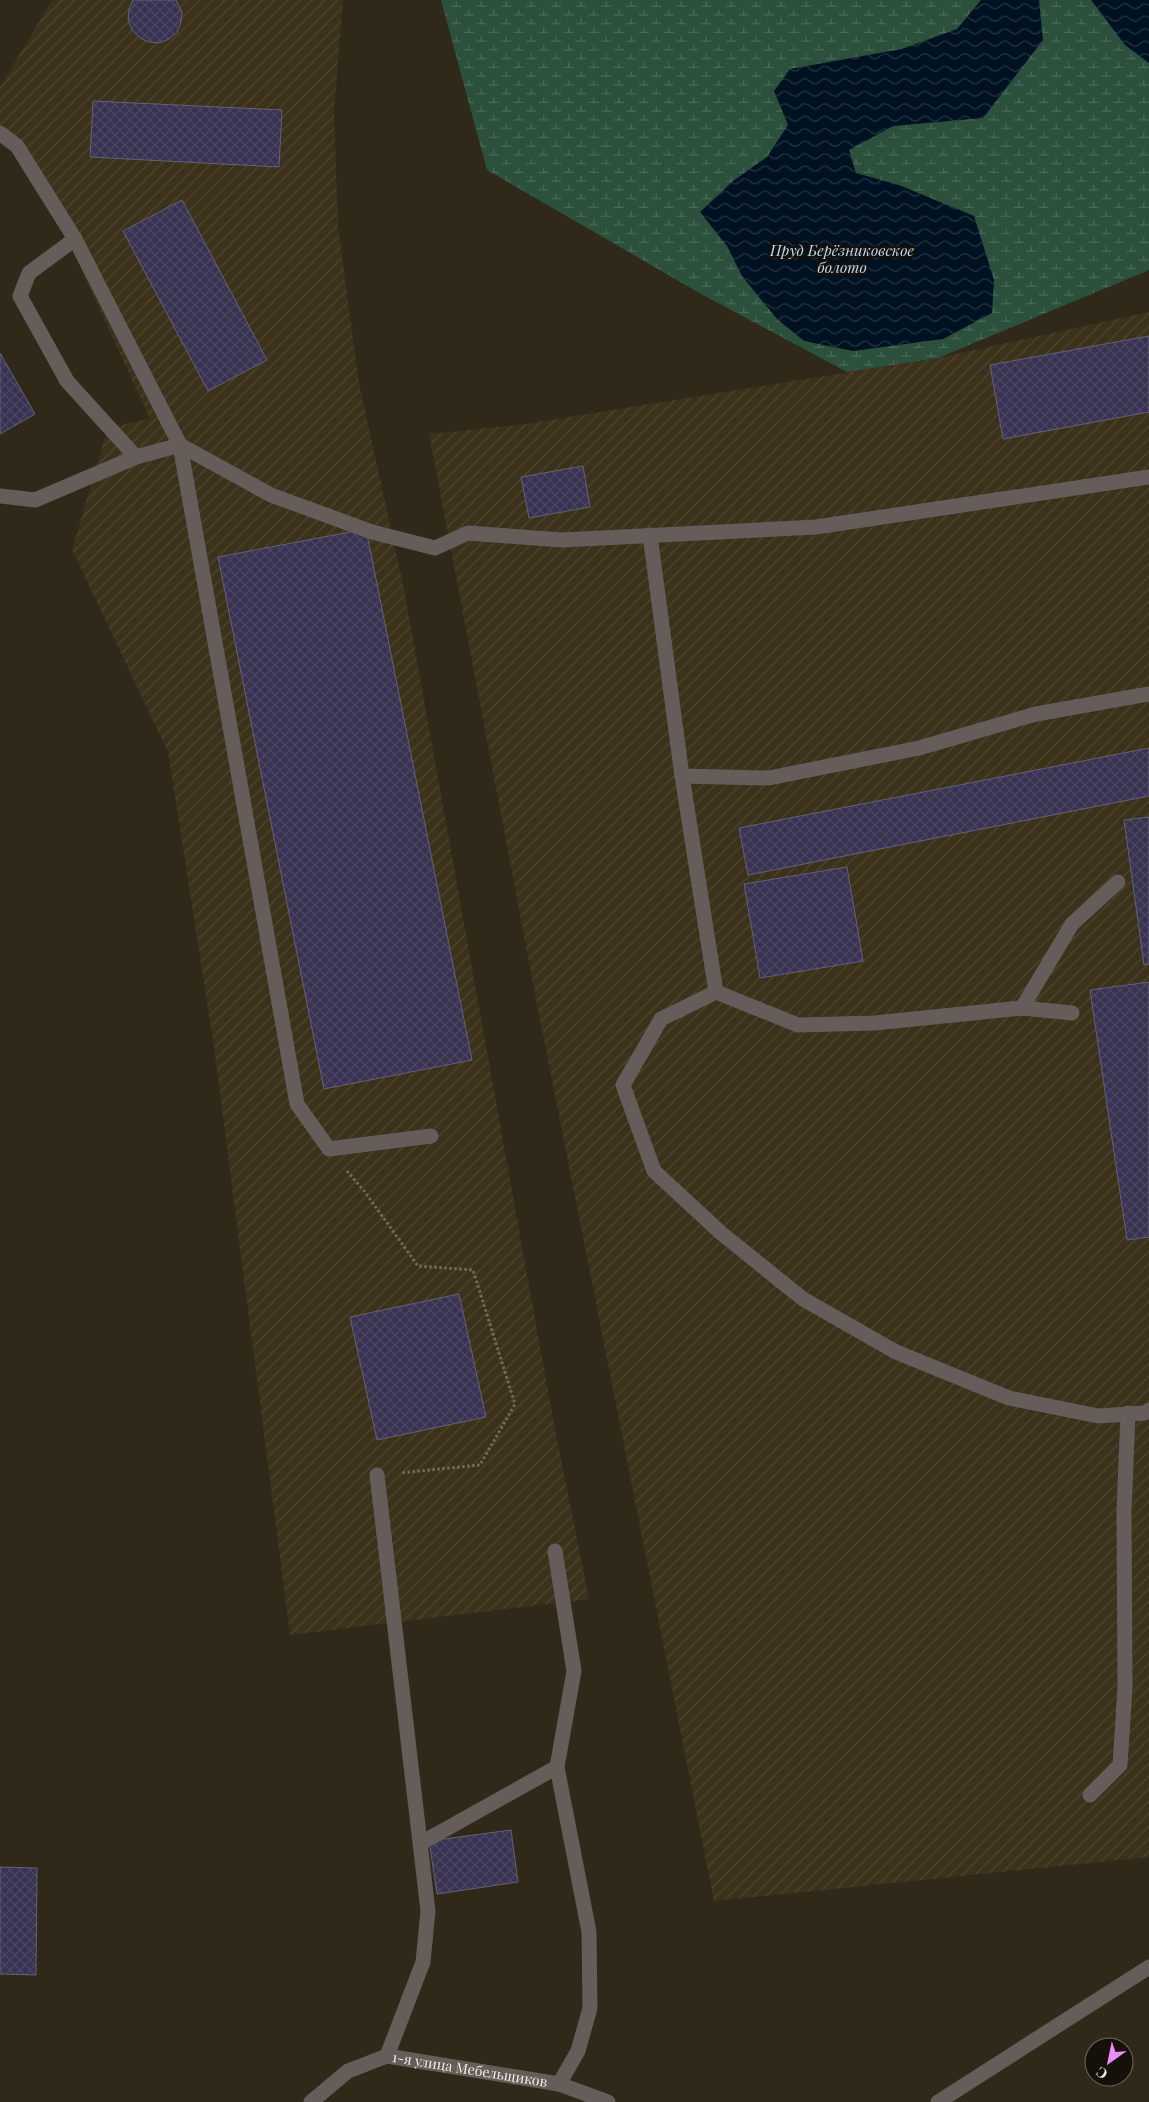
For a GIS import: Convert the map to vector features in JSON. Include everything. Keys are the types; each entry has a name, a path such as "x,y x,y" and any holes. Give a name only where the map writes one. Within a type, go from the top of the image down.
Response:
{"street":[{"path":"0,132 17,146 75,239 180,445 297,1104 329,1149 431,1136"},
{"path":"75,239 29,273 20,296 67,381 136,457"},
{"path":"0,496 35,500 136,457 180,445 271,495 372,532 435,548 468,533 562,540 816,527 1149,477"},
{"path":"650,535 682,776 716,992"},
{"path":"682,776 769,778 919,748 1036,714 1149,694"},
{"path":"1022,1008 1072,924 1118,882"},
{"path":"1072,1013 1022,1008 875,1022 798,1025 716,992 661,1019 623,1085 654,1171 722,1233 803,1299 896,1352 1009,1398 1098,1416 1149,1410"},
{"path":"1090,1795 1120,1764 1126,1688 1124,1511 1128,1413"},
{"path":"377,1475 428,1911 423,1962 387,2056"},
{"path":"555,1551 574,1671 557,1767 589,1932 590,2008 578,2051 559,2084"},
{"path":"421,1843 557,1767"},
{"path":"938,2102 1149,1967"},
{"name":"1-я улица Мебельщиков","path":"311,2102 348,2071 387,2056 559,2084 608,2102"}],"path":[{"path":"329,1149 365,1192 418,1266 473,1270 515,1404 480,1465 377,1475"}],"shaded area":[{"path":"52,0 343,0 334,111 338,226 359,383 404,589 553,1419 589,1599 290,1635 214,1047 168,752 72,550 108,427 150,419 60,223 16,155 0,143 0,87"},
{"path":"1149,312 1149,1857 714,1901 535,994 429,434 518,425 938,358"}],"green space":[{"path":"441,0 1149,0 1149,270 938,358 847,372 701,294 487,170"}],"water":[{"name":"Пруд Берёзниковское болото","path":"981,0 1039,0 1043,40 983,118 893,126 849,150 856,173 899,185 974,216 994,280 992,313 943,339 853,351 804,341 777,319 742,276 727,246 700,212 733,181 767,157 788,125 774,91 790,69 902,49 957,29"},
{"path":"1091,0 1149,0 1149,63 1125,45"}],"building":[{"path":"133,0 176,0 182,12 177,32 169,39 159,43 149,42 140,38 132,30 128,20 129,9"},
{"path":"93,101 282,110 279,167 90,157"},
{"path":"182,200 267,360 208,391 123,231"},
{"path":"1149,336 1149,412 1003,439 990,365"},
{"path":"0,353 35,414 0,434"},
{"path":"583,466 590,507 529,518 521,477"},
{"path":"366,529 472,1060 324,1089 218,557"},
{"path":"1149,748 1149,796 748,875 739,828"},
{"path":"1149,817 1149,964 1144,965 1124,820"},
{"path":"847,867 863,961 760,978 744,884"},
{"path":"1149,982 1149,1237 1127,1240 1090,990"},
{"path":"459,1294 486,1417 377,1440 350,1317"},
{"path":"511,1830 518,1882 437,1894 429,1841"},
{"path":"0,1867 37,1868 36,1975 0,1974"}]}
